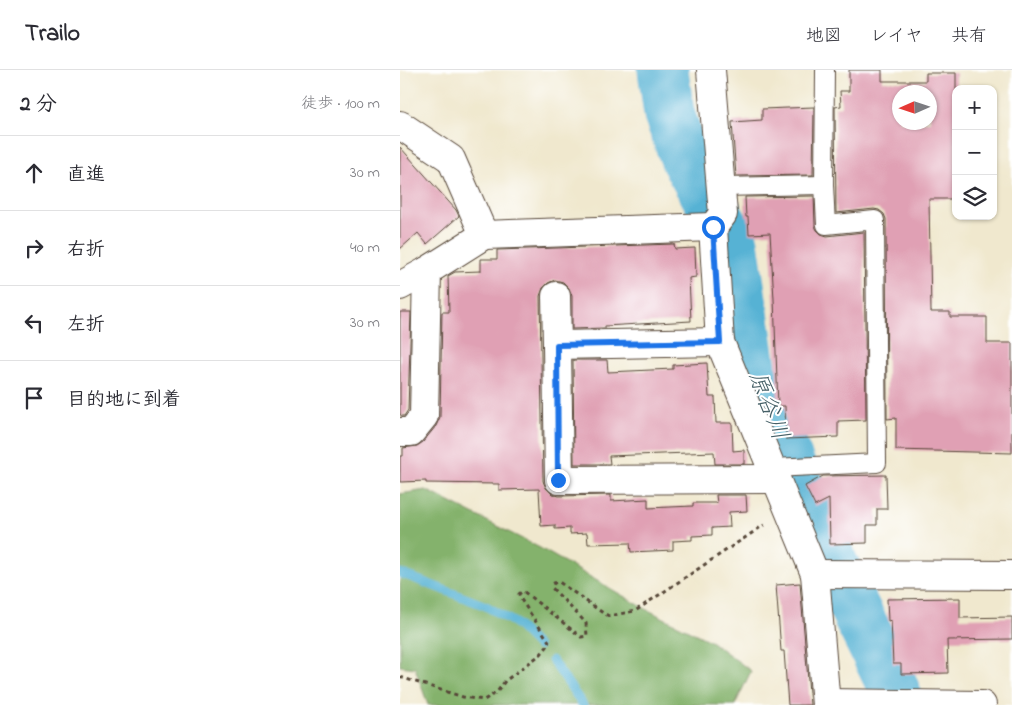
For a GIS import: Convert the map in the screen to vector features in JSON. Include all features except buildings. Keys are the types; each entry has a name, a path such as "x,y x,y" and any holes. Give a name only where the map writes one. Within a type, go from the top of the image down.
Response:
{"street":[{"path":"711,70 723,214 713,227 720,342 790,508 815,574 826,704 982,705"},
{"path":"400,125 451,159 484,235"},
{"path":"400,286 484,235 713,227"},
{"path":"400,432 411,432 424,416 427,271"},
{"path":"556,296 558,480 774,473"},
{"path":"557,345 720,342"},
{"path":"815,574 1012,575"}],"lane":[{"path":"774,473 877,463 875,220 826,225 824,185 825,70"},
{"path":"720,187 824,185"}],"path":[{"path":"400,677 463,697 484,700 497,692 505,681 540,654 550,643 519,594 524,591 581,637 587,636 586,624 552,588 554,583 559,582 609,616 635,611 790,508"}],"green space":[{"path":"426,490 540,548 646,609 712,642 751,671 735,705 428,705 415,668 400,666 400,494"}],"waterway":[{"name":"原谷川","path":"663,70 669,114 686,160 733,243 752,375 825,548 900,705"},
{"path":"400,573 486,606 515,623 538,646"},
{"path":"552,660 583,705"}],"route":[{"path":"558,480 557,345 720,342 713,227"}]}
